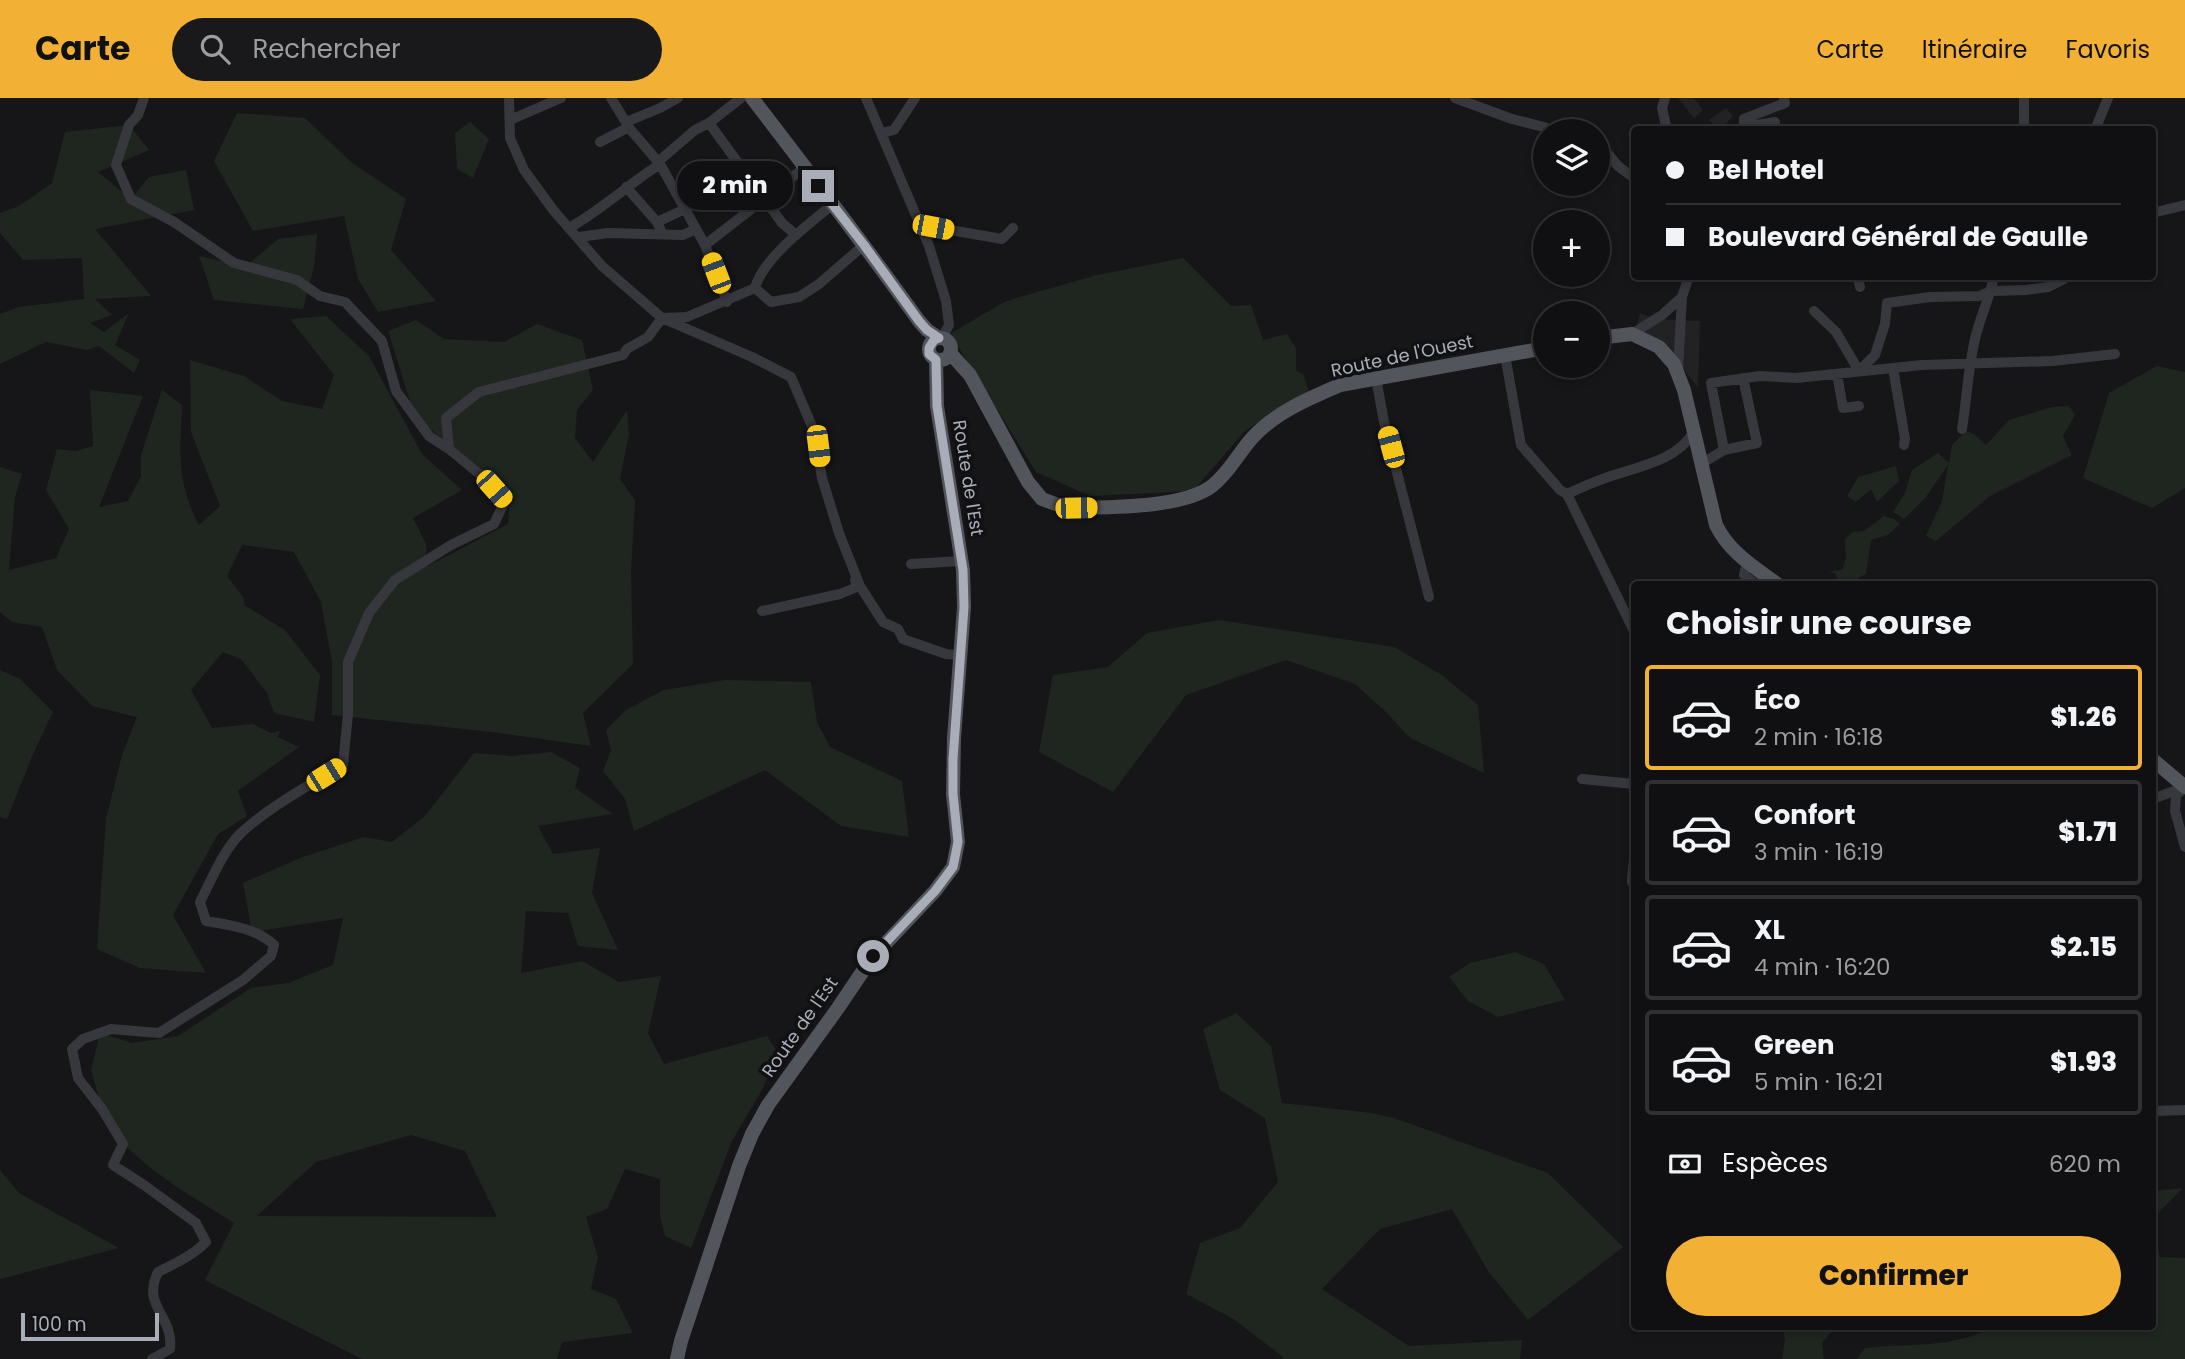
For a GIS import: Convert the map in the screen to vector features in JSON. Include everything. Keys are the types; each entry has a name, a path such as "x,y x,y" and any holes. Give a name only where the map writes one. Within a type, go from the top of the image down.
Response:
{"main road":[{"path":"752,98 938,347"},
{"path":"1610,337 1632,334 1659,347 1674,364 1719,531 1734,552 1747,561 1764,581"},
{"name":"Route de l'Ouest","path":"938,347 963,366 970,375 1028,482 1042,499 1076,508 1174,502 1211,487 1269,422 1340,385 1533,350"},
{"name":"Route de l'Est","path":"677,1359 738,1166 768,1105 871,959 935,891 953,867 958,842 953,794 953,759 964,607 961,561 937,406 938,347"},
{"path":"2156,762 2185,787"}],"street":[{"path":"144,98 138,115 129,125 116,165 131,199 174,222 234,262 298,280 320,296 345,302 382,341 397,391 429,436 483,477 505,501 494,524 451,545 395,580 369,613 348,662 348,714 343,765 292,795 241,832 221,860 200,902 206,921 264,936 274,945 271,956 243,980 159,1033 111,1030 83,1039 72,1049 78,1079 102,1109 123,1144 113,1165 196,1223 206,1242 180,1262 158,1272 152,1284 154,1302 172,1334 170,1349 152,1359"},
{"path":"509,98 510,138 524,170 554,211 597,261 662,318 791,377 814,430 822,478 857,587 840,594 762,611"},
{"path":"510,120 561,98"},
{"path":"611,98 628,125 660,164 705,245 727,302"},
{"path":"600,142 678,98"},
{"path":"569,228 660,164 660,160 695,130 709,123 741,98"},
{"name":"Route de l'Est","path":"866,98 929,246 946,301 949,325 938,347"},
{"path":"887,149 882,133 894,130 915,98"},
{"path":"1455,98 1533,124"},
{"path":"1665,98 1662,108 1666,126"},
{"path":"1742,126 1744,119 1785,103 1784,98"},
{"path":"2024,98 2024,126"},
{"path":"2097,126 2108,98"},
{"path":"709,123 782,223 796,234"},
{"path":"1610,156 1631,176"},
{"path":"705,245 804,168"},
{"path":"626,187 660,228"},
{"path":"755,288 757,279 796,234 832,205"},
{"path":"2156,213 2185,205"},
{"path":"660,228 685,209"},
{"path":"922,230 933,227 1002,239 1013,228"},
{"path":"579,237 660,228 682,235 696,229"},
{"path":"755,288 771,302 799,298 864,245"},
{"path":"1678,373 1682,297 1688,280"},
{"path":"1962,429 1976,334 1993,280"},
{"path":"1859,371 1875,355 1885,324 1886,303 1930,297 1979,296 1991,291 2026,290 2048,287 2062,280"},
{"path":"662,318 687,317 755,288"},
{"path":"1632,334 1662,315 1682,297"},
{"path":"1814,311 1836,332 1859,371"},
{"path":"449,449 446,418 479,391 623,355 648,337 662,318"},
{"path":"1504,355 1521,445 1560,490 1567,494 1631,625"},
{"path":"1724,450 1711,383 1760,376 1796,378 1947,364 2053,361 2115,355"},
{"path":"1893,368 1904,445"},
{"path":"1837,374 1843,408 1858,406"},
{"path":"1376,378 1384,422 1429,597"},
{"path":"1701,464 1724,450 1757,443 1743,378"},
{"path":"1567,494 1675,452 1693,433"},
{"path":"911,564 961,561"},
{"path":"852,570 883,622 898,629 903,639 946,654 960,655"},
{"path":"1582,779 1631,784"},
{"path":"2156,798 2185,788 2176,795 2175,811 2185,847"},
{"path":"2156,1111 2185,1110"}],"shaded area":[{"path":"1678,98 1694,98 1703,110 1694,118"},
{"path":"1726,108 1733,116 1723,126 1716,126 1709,120"},
{"path":"237,113 305,118 351,162 406,199 391,250 436,301 378,312 358,279 344,216 253,231 214,161"},
{"path":"470,122 489,139 473,178 457,169 455,133"},
{"path":"129,125 149,150 98,172 131,199 149,177 186,170 194,210 95,229 151,296 95,299 112,315 90,323 104,332 129,313 115,345 140,360 134,373 99,346 87,350 46,342 0,364 0,314 19,307 84,299 82,258 23,260 0,233 0,213 19,206 52,183 65,132"},
{"path":"317,234 314,267 303,309 214,300 199,256 246,266 278,239"},
{"path":"1183,258 1231,306 1251,305 1263,340 1287,334 1296,348 1296,371 1303,374 1311,397 1282,407 1245,431 1193,491 1090,496 1036,472 950,334 1002,303 1016,298 1097,275"},
{"path":"1640,313 1655,319 1700,321 1698,388 1678,362 1636,329"},
{"path":"326,316 369,356 422,454 462,490 413,518 426,544 426,567 508,524 510,498 488,475 415,417 388,331 416,320 444,339 504,342 537,324 582,340 593,390 577,410 575,438 593,462 627,410 629,434 620,479 635,500 631,573 633,664 583,713 591,746 492,732 332,715 332,662 321,602 294,552 242,545 227,576 244,598 244,605 285,630 320,675 314,722 274,713 267,693 241,659 223,652 191,690 212,728 253,724 271,733 281,731 277,737 299,747 238,791 247,816 218,834 173,915 206,973 140,968 97,949 106,818 122,755 137,717 92,706 57,670 42,627 12,622 0,612 0,467 22,474 15,497 9,570 56,558 69,529 46,490 57,449 76,451 93,446 90,390 143,396 99,507 128,501 141,476 141,455 162,390 182,405 181,466 186,494 199,525 220,506 191,432 190,360 244,376 282,401 322,409 334,375 290,319"},
{"path":"2157,366 2185,372 2185,488 2152,508 2083,478 2109,393"},
{"path":"2069,406 2075,415 2063,436 2072,455 1990,496 1936,541 1926,536 1942,501 1948,465 1926,497 1904,519 1893,512 1905,493 1912,470 1938,453 1949,463 1952,445 1966,431 1974,434 1986,445 2009,420 2052,407"},
{"path":"1896,466 1899,481 1877,502 1871,489 1856,502 1847,496 1858,477"},
{"path":"1884,516 1900,524 1888,535 1871,540 1866,574 1858,578 1858,581 1839,581 1835,573 1829,572 1843,569 1846,558 1845,539 1853,532 1864,531"},
{"path":"1219,620 1394,647 1442,675 1478,705 1484,773 1410,738 1355,684 1286,660 1186,695 1113,792 1039,752 1053,675 1108,667 1147,633"},
{"path":"0,670 20,679 53,712 7,819 0,817"},
{"path":"725,680 811,682 817,722 830,747 902,781 909,837 841,826 765,770 634,831 625,799 603,771 611,750 606,730 626,710 664,690"},
{"path":"551,752 580,768 575,788 613,814 538,826 553,854 600,848 592,893 618,950 578,946 568,913 526,911 521,973 582,961 619,982 661,976 648,1033 664,1064 767,1036 778,1053 762,1090 732,1141 691,1248 665,1236 660,1216 660,1179 625,1169 607,1209 586,1217 598,1257 591,1289 616,1299 633,1333 562,1342 557,1359 362,1359 205,1280 234,1223 178,1188 123,1144 102,1109 91,1070 100,1033 132,1043 178,1036 251,988 288,983 333,965 343,918 252,932 243,883 300,858 364,837 392,842 425,816 474,753 512,756","holes":["411,1135 465,1151 497,1217 257,1216 316,1162"]},
{"path":"1515,952 1544,964 1565,1000 1498,1017 1468,1001 1449,977 1470,963"},
{"path":"1236,1013 1271,1046 1282,1103 1394,1118 1548,1173 1623,1247 1528,1320 1488,1271 1452,1209 1380,1229 1322,1289 1409,1346 1522,1340 1520,1359 1282,1359 1283,1357 1232,1318 1186,1294 1200,1243 1240,1228 1278,1182 1265,1118 1220,1090 1203,1029"},
{"path":"0,1170 19,1193 119,1248 0,1279"},
{"path":"2183,1188 2156,1215 2156,1191"},
{"path":"2156,1240 2160,1257 2185,1258 2185,1359 1857,1359 1865,1348 1946,1342 1986,1330 2156,1330"},
{"path":"1783,1330 1833,1330 1822,1343 1824,1359 1782,1359 1785,1339"}],"route":[{"path":"818,186 919,321 939,338 930,343 929,354 936,360 937,406 963,570 964,607 953,759 953,794 958,842 953,867 935,891 873,956"}]}
